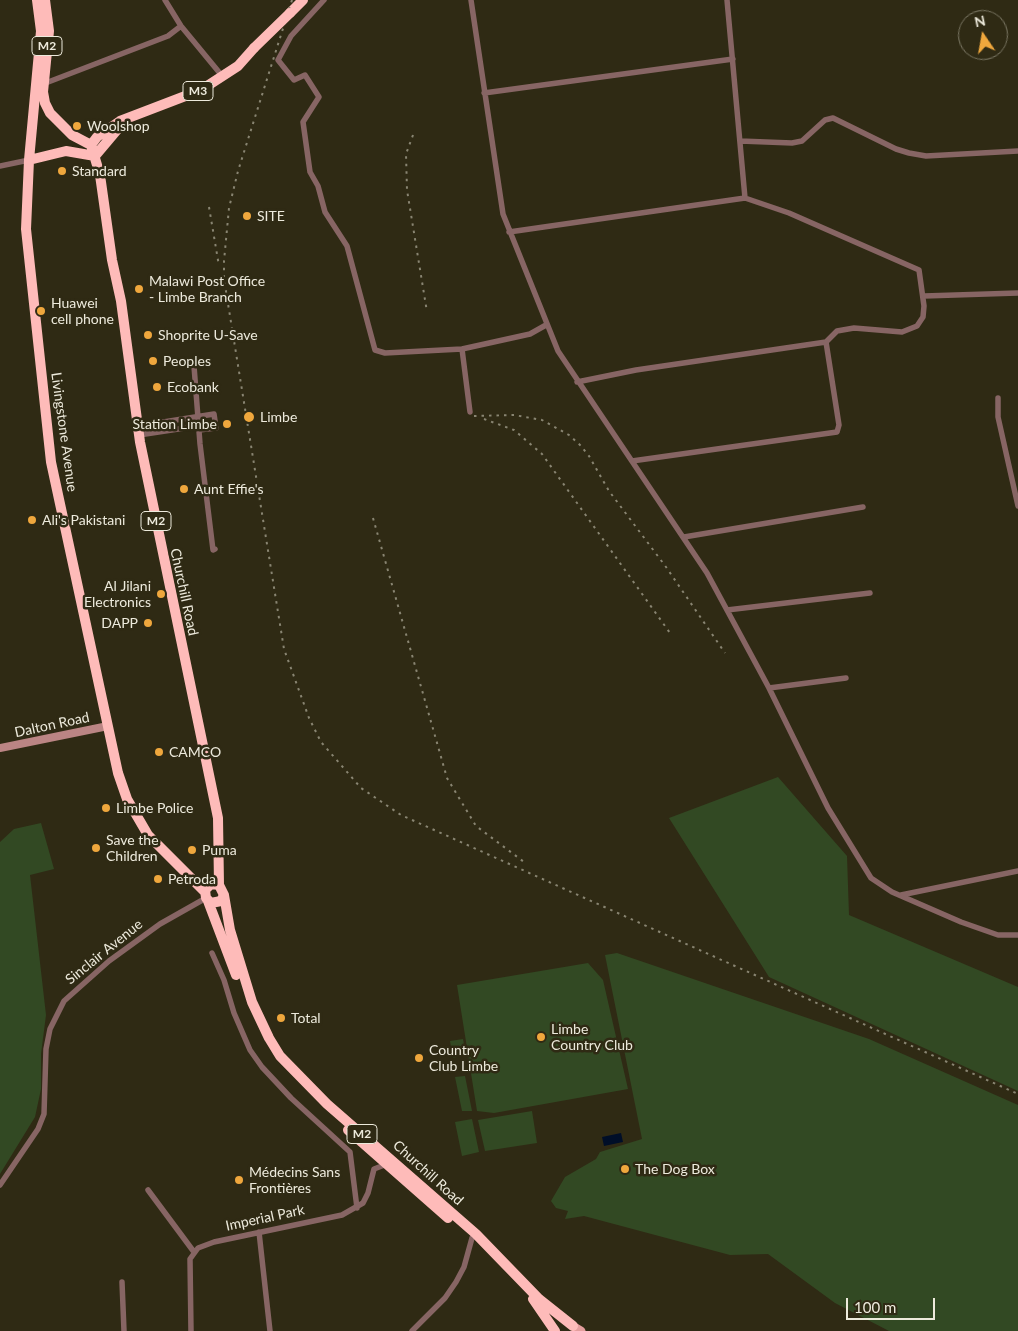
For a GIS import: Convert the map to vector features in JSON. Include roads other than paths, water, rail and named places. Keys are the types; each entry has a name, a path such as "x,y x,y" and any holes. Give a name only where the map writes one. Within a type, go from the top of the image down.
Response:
{"highway":[{"name":"Livingstone Avenue","path":"37,0 41,32 29,160 26,229 51,462 118,773 135,816 153,840 206,897"},
{"name":"M2","path":"45,0 49,31 43,88 50,113 72,135 91,145 95,156"},
{"name":"M3","path":"91,145 110,127 201,90 223,77 238,66 303,0"},
{"path":"34,116 50,113"},
{"name":"M3","path":"95,156 118,128 131,117"},
{"path":"66,150 71,143 72,135"},
{"path":"29,160 66,150 95,156"},
{"name":"Churchill Road","path":"95,156 121,301 138,430 218,818 219,885 224,895 240,966 252,1002 269,1038 294,1072 390,1163"},
{"path":"219,885 211,884 206,897 218,903 224,895"},
{"name":"Churchill Road","path":"206,897 254,1019 276,1059 304,1089 473,1236 539,1299 577,1329"},
{"name":"Churchill Road","path":"473,1236 535,1301 557,1331"},
{"name":"M2","path":"557,1331 565,1326 577,1329"}],"main road":[{"name":"Dalton Road","path":"0,748 108,726"}],"street":[{"path":"165,0 181,26 223,77"},
{"path":"324,0 291,36 278,60 294,80 305,75 319,97 303,122 310,172 318,186 325,212 347,246 375,350 385,353 462,349 530,334 546,325"},
{"path":"471,0 502,214 558,351 577,382 684,536 769,688 828,808 862,867 879,886 901,896 984,931 998,935 1018,935"},
{"path":"727,0 745,198"},
{"path":"43,88 168,36 181,26"},
{"path":"484,93 733,58"},
{"path":"740,141 792,143 802,141 825,120 833,118 896,149 909,153 926,156 1018,151"},
{"path":"0,166 29,160"},
{"path":"509,232 745,198 790,213 919,270 924,296 923,317 912,329 902,332 854,328 836,331 826,342 645,369 577,382"},
{"path":"924,296 1018,293"},
{"path":"632,461 837,432 840,425 826,342"},
{"path":"462,349 470,412"},
{"path":"194,366 213,550 215,549"},
{"path":"998,398 998,417 1018,506"},
{"path":"214,414 216,428 138,430 170,420 214,414"},
{"path":"170,420 172,430"},
{"path":"684,536 863,507"},
{"path":"727,610 870,593"},
{"path":"769,688 846,678"},
{"path":"901,896 1018,871"},
{"name":"Sinclair Avenue","path":"0,1185 38,1129 44,1114 46,1049 50,1029 64,1001 109,961 160,924 206,897"},
{"path":"212,953 250,1050 262,1067 291,1098 350,1152 357,1208"},
{"path":"357,1208 368,1192 374,1169 390,1163"},
{"path":"148,1190 194,1252 190,1259 191,1331"},
{"name":"Imperial Park","path":"194,1252 214,1242 342,1215 357,1208"},
{"path":"259,1232 270,1331"},
{"path":"412,1331 445,1298 456,1282 464,1267 473,1236"},
{"path":"122,1282 124,1331"}],"water":[{"path":"621,1133 623,1142 604,1146 602,1137"}],"railway":[{"path":"292,0 238,171 229,208 224,279 284,649 309,718 321,742 361,788 401,815 1018,1094"},
{"path":"413,135 406,154 407,190 427,312"},
{"path":"209,207 219,266"},
{"path":"474,416 514,415 542,420 569,435 580,445 589,456 609,491 666,567 725,653"},
{"path":"484,419 514,430 542,454 670,633"},
{"path":"373,518 447,778 476,826 524,862"}],"place":[{"name":"Woolshop","path":"77,126"},
{"name":"Standard","path":"62,171"},
{"name":"SITE","path":"247,216"},
{"name":"Malawi Post Office - Limbe Branch","path":"139,289"},
{"name":"Huawei cell phone","path":"41,311"},
{"name":"Shoprite U-Save","path":"148,335"},
{"name":"Peoples","path":"153,361"},
{"name":"Ecobank","path":"157,387"},
{"name":"Limbe","path":"249,417"},
{"name":"Station Limbe","path":"227,424"},
{"name":"Aunt Effie's","path":"184,489"},
{"name":"Ali's Pakistani","path":"32,520"},
{"name":"Al Jilani Electronics","path":"161,594"},
{"name":"DAPP","path":"148,623"},
{"name":"CAMCO","path":"159,752"},
{"name":"Limbe Police","path":"106,808"},
{"name":"Save the Children","path":"96,848"},
{"name":"Puma","path":"192,850"},
{"name":"Petroda","path":"158,879"},
{"name":"Total","path":"281,1018"},
{"name":"Limbe Country Club","path":"541,1037"},
{"name":"Country Club Limbe","path":"419,1058"},
{"name":"The Dog Box","path":"625,1169"},
{"name":"Médecins Sans Frontières","path":"239,1180"}]}
